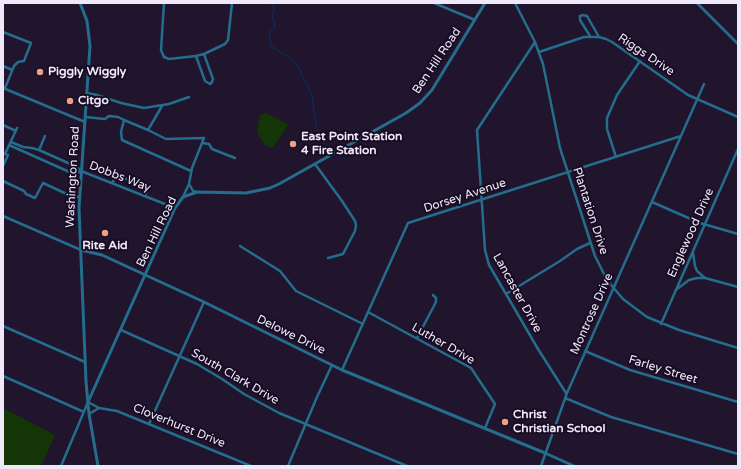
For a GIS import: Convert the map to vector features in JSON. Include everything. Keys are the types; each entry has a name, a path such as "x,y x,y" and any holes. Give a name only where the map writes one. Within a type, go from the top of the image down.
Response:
{"street":[{"name":"Washington Road","path":"80,3 87,21 90,46 80,197 85,362 89,414 98,466"},
{"path":"164,3 162,54 164,57 169,59 204,54 225,44 228,40 232,3"},
{"path":"434,3 475,21"},
{"name":"Ben Hill Road","path":"88,402 175,208 183,197 197,192 246,193 260,191 279,184 406,113 432,90 485,3"},
{"name":"Plantation Drive","path":"515,3 535,42 547,77 560,148 590,244 600,267 613,288 635,309 661,324 738,348"},
{"path":"697,3 738,44"},
{"path":"590,36 580,20 580,16 586,16 599,37"},
{"path":"4,32 31,43 24,61 18,62 14,66 4,88 85,122"},
{"name":"Riggs Drive","path":"539,52 578,38 590,36 599,37 612,42 697,99 738,117"},
{"name":"Lancaster Drive","path":"535,42 477,130 486,257 489,265 538,348 567,393"},
{"path":"196,56 205,81 210,84 213,79 204,54"},
{"path":"616,157 607,130 607,118 617,95 640,61"},
{"path":"3,66 12,70"},
{"name":"Montrose Drive","path":"541,466 567,393 704,84"},
{"path":"87,93 144,108 162,106 190,97"},
{"path":"148,130 162,106"},
{"path":"85,117 105,119 109,116 118,117 166,139 204,138 191,171 189,184 183,197"},
{"path":"124,120 121,132 122,140 191,171"},
{"path":"3,125 16,129 11,142 5,151 5,154 8,155 3,166"},
{"path":"39,150 45,136"},
{"name":"Dorsey Avenue","path":"342,370 408,223 681,136"},
{"path":"9,145 74,174 81,171 77,167 39,150 23,147 11,142"},
{"path":"202,143 209,144 212,149 235,158"},
{"name":"Englewood Drive","path":"661,324 738,149"},
{"path":"315,164 342,201 356,225 355,231 343,254 328,258"},
{"name":"Dobbs Way","path":"81,171 175,208"},
{"path":"112,183 116,177 121,177 148,187 145,196"},
{"path":"3,181 35,198 43,183 71,196 80,197"},
{"path":"189,184 193,191 197,192"},
{"path":"652,202 705,224 738,234"},
{"name":"Delowe Drive","path":"3,216 81,250 102,255 204,302 342,370 574,466"},
{"path":"698,240 693,253 693,262 697,271 705,278"},
{"path":"506,294 577,249 590,244"},
{"path":"240,246 280,271 296,291 363,324"},
{"path":"676,290 683,283 689,280 705,278 738,287"},
{"path":"417,338 436,302 436,298 433,295"},
{"path":"149,424 204,302"},
{"name":"Luther Drive","path":"368,312 471,368 495,404 485,428"},
{"path":"3,326 85,362"},
{"name":"South Clark Drive","path":"120,330 180,356 211,372 262,405 407,466"},
{"name":"Farley Street","path":"585,352 630,370 738,402"},
{"path":"288,466 332,365"},
{"path":"3,376 84,412"},
{"path":"565,398 611,417 738,454"},
{"path":"61,466 88,402"},
{"name":"Cloverhurst Drive","path":"88,402 98,408 112,409 251,466"},
{"path":"89,414 98,408"}],"green space":[{"path":"266,113 288,125 272,148 265,145 257,132 260,115"},
{"path":"3,408 55,435 41,466 3,466"}],"waterway":[{"path":"271,3 274,8 272,18 275,24 274,28 269,33 271,46 291,59 297,65 312,95 316,126 324,144"}],"place":[{"name":"Piggly Wiggly","path":"40,72"},
{"name":"Citgo","path":"70,101"},
{"name":"East Point Station 4 Fire Station","path":"293,144"},
{"name":"Rite Aid","path":"105,233"},
{"name":"Christ Christian School","path":"505,422"}]}
